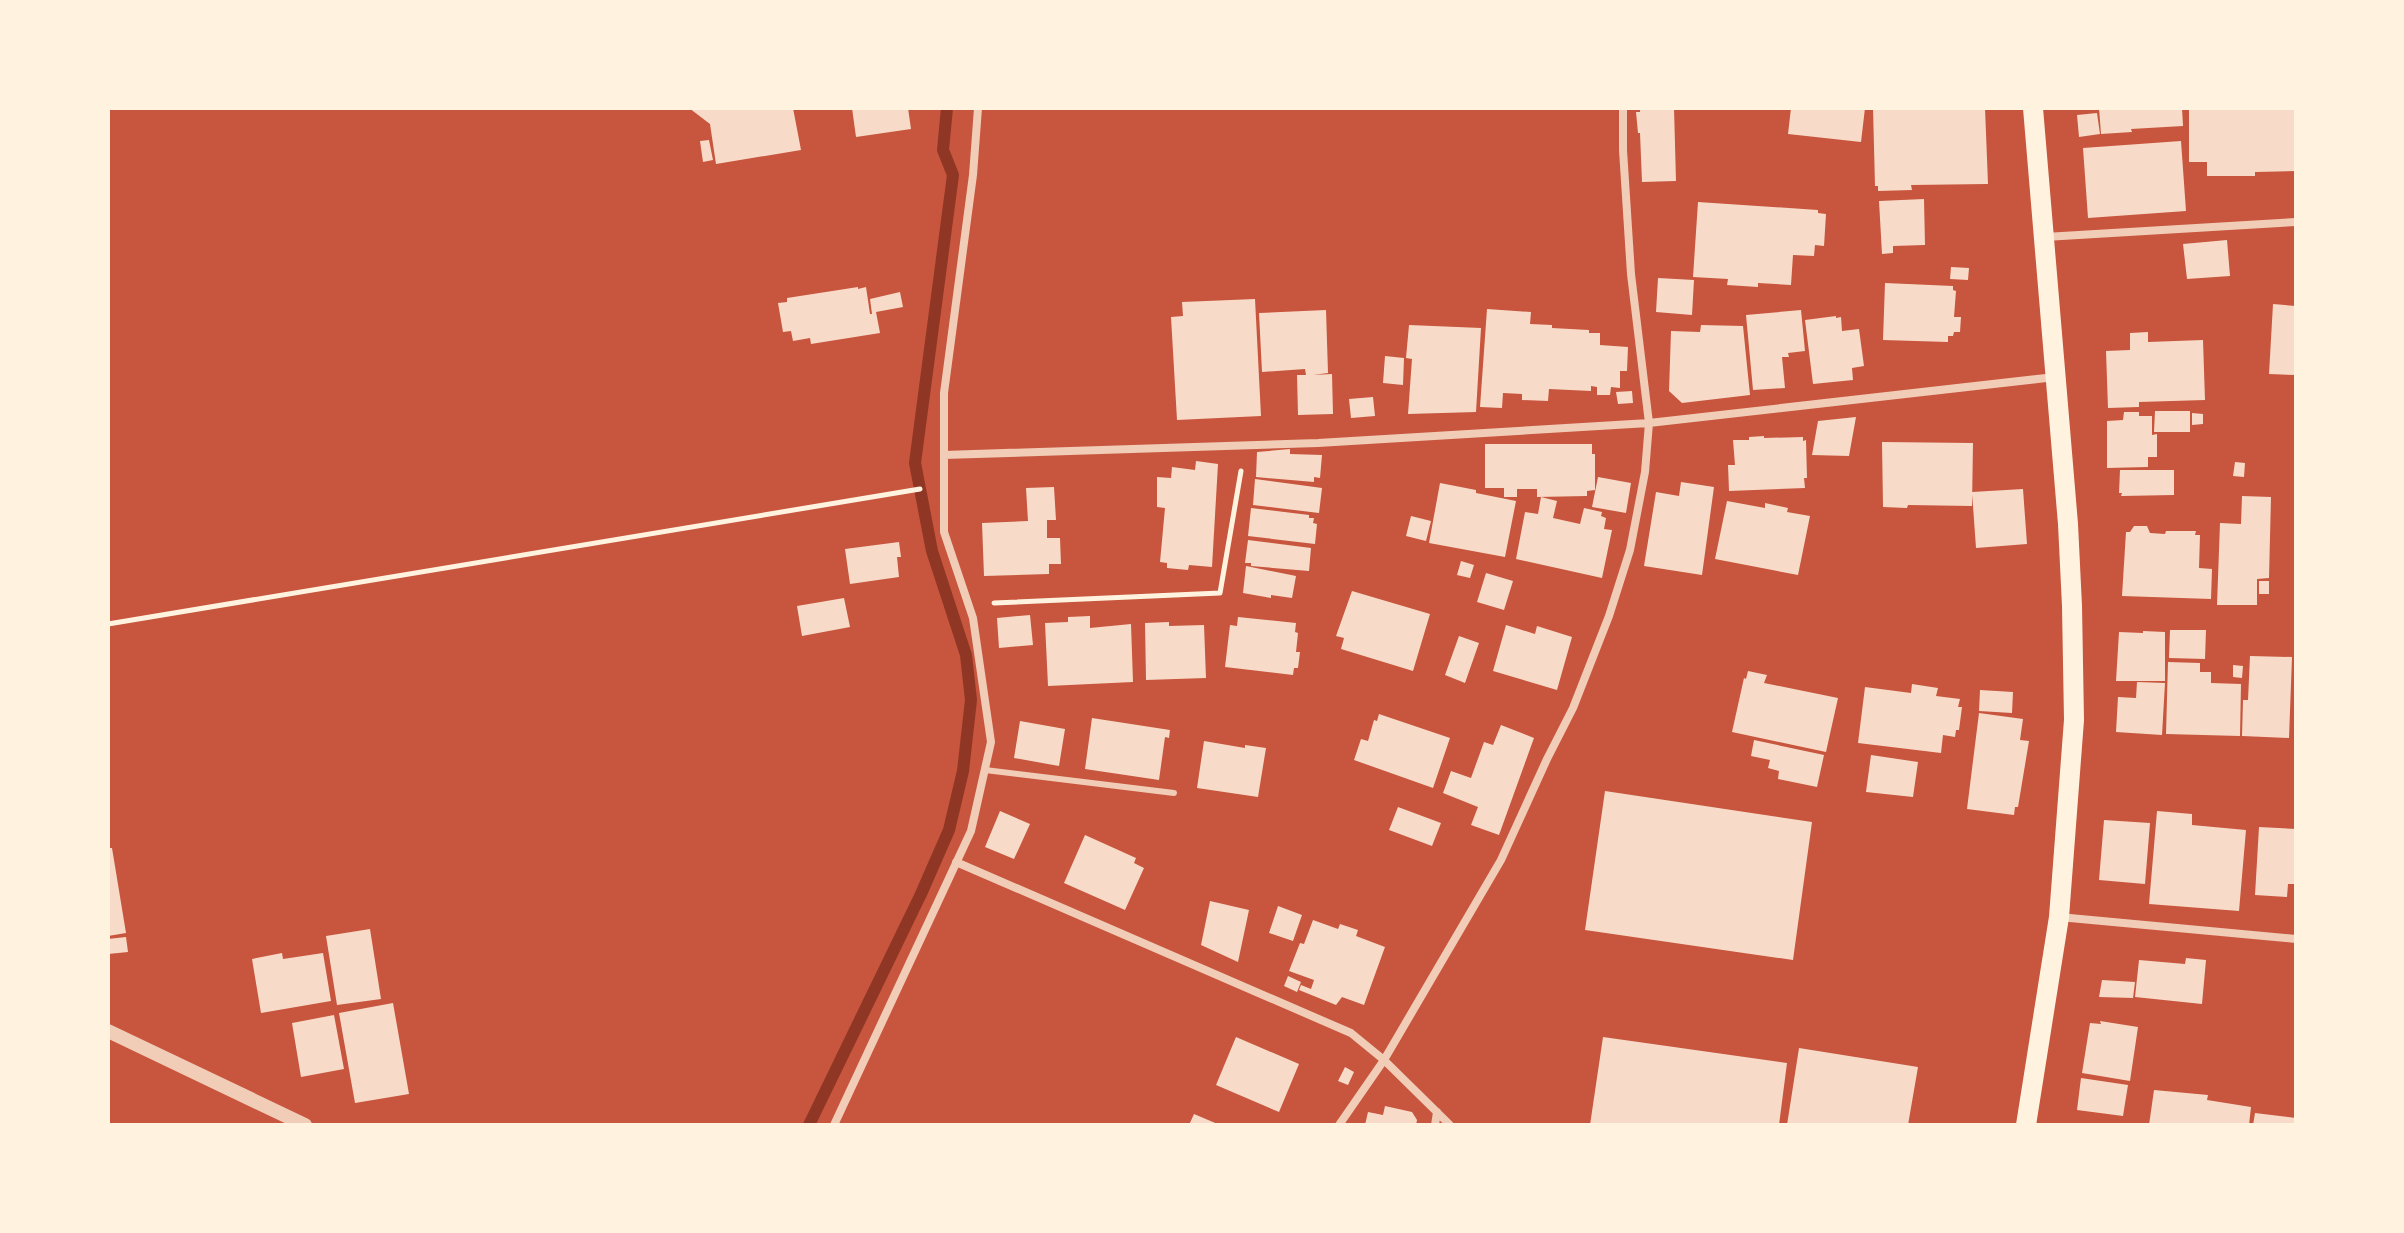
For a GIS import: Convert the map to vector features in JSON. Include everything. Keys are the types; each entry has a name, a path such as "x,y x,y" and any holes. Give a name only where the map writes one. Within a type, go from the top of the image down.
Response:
{"main road":[{"path":"2026,1125 2059,917 2074,720 2072,592 2033,108"}],"street":[{"path":"834,1125 971,831 991,742 973,618 944,532 944,393 973,175 978,108"},
{"path":"1339,1125 1384,1060 1501,860 1573,708 1609,616 1630,550 1645,472 1649,423 1631,274 1623,108"},
{"path":"2044,237 2296,222"},
{"path":"944,455 1333,442 1649,423 2056,377"},
{"path":"956,862 1351,1033 1384,1060 1450,1125"},
{"path":"2059,917 2296,939"},
{"path":"108,1031 305,1125"},
{"path":"1435,1125 1437,1112"}],"lane":[{"path":"985,770 1174,793"}],"path":[{"path":"969,604 1220,593 1246,445"},
{"path":"108,624 944,485"}],"building":[{"path":"689,108 793,108 801,150 716,164 710,124"},
{"path":"852,108 908,108 911,129 856,137"},
{"path":"1640,108 1674,108 1676,181 1642,182 1636,112 1640,112"},
{"path":"1791,108 1865,108 1861,142 1788,134"},
{"path":"1873,108 1985,108 1988,184 1911,185 1912,190 1878,191 1878,186 1875,186"},
{"path":"2099,108 2182,108 2183,126 2101,134"},
{"path":"2189,108 2296,108 2296,171 2255,172 2255,176 2207,176 2207,162 2189,162"},
{"path":"2097,113 2100,134 2079,137 2077,115"},
{"path":"709,140 713,160 703,162 700,141"},
{"path":"2181,141 2186,211 2088,218 2083,148"},
{"path":"1924,199 1925,245 1893,246 1893,253 1882,254 1879,201"},
{"path":"1698,202 1818,210 1818,213 1826,214 1824,246 1815,245 1814,256 1793,255 1791,285 1727,285 1728,279 1693,277"},
{"path":"2227,240 2230,276 2187,279 2183,244"},
{"path":"1951,267 1969,268 1968,280 1950,279"},
{"path":"1658,278 1694,280 1692,315 1656,312"},
{"path":"1885,283 1953,286 1956,291 1954,317 1961,317 1960,332 1948,336 1948,342 1883,340"},
{"path":"866,287 870,314 870,299 900,292 903,307 876,312 880,333 811,344 810,338 793,341 791,331 783,332 778,303 787,302 787,298"},
{"path":"1255,299 1261,416 1177,420 1171,317 1183,316 1182,302"},
{"path":"2273,304 2296,306 2296,375 2269,374"},
{"path":"1487,309 1531,312 1530,324 1589,330 1589,333 1600,333 1600,345 1628,347 1627,371 1620,371 1620,388 1611,387 1610,395 1597,395 1597,387 1591,386 1591,391 1549,389 1548,401 1522,400 1522,394 1503,393 1502,408 1480,407"},
{"path":"1326,310 1328,373 1313,375 1332,374 1333,414 1298,415 1297,375 1306,375 1305,369 1262,372 1259,313"},
{"path":"1801,310 1805,351 1782,357 1785,388 1753,390 1746,315"},
{"path":"1841,317 1842,331 1859,329 1864,366 1852,368 1853,380 1813,384 1805,320"},
{"path":"1409,325 1481,328 1476,412 1408,414 1412,359 1406,358"},
{"path":"1701,325 1743,326 1750,395 1682,403 1669,391 1671,331 1700,332"},
{"path":"2148,332 2148,342 2203,340 2205,400 2139,402 2139,407 2108,408 2106,351 2130,350 2130,333"},
{"path":"1385,356 1404,358 1403,385 1383,383"},
{"path":"1632,391 1633,403 1618,404 1616,392"},
{"path":"1373,397 1375,416 1351,418 1349,399"},
{"path":"2155,411 2190,411 2190,432 2154,432"},
{"path":"2124,412 2152,416 2152,435 2157,434 2157,457 2148,457 2148,467 2107,468 2107,421 2123,420"},
{"path":"2192,413 2203,414 2203,424 2192,425"},
{"path":"1856,417 1849,456 1812,455 1818,421"},
{"path":"1764,436 1803,437 1803,441 1806,440 1805,488 1729,491 1728,465 1735,465 1733,440"},
{"path":"1882,442 1973,443 1972,506 1883,507"},
{"path":"1485,444 1592,444 1595,490 1587,491 1587,496 1537,497 1537,489 1517,489 1517,497 1504,497 1504,488 1485,488"},
{"path":"1290,449 1290,454 1322,455 1320,478 1314,477 1314,482 1256,477 1257,452"},
{"path":"1196,461 1218,464 1212,567 1189,565 1188,570 1167,568 1167,563 1160,562 1165,508 1157,507 1157,477 1171,478 1172,467 1195,470"},
{"path":"2235,462 2245,463 2244,477 2233,476"},
{"path":"2120,470 2174,470 2174,495 2121,496"},
{"path":"1598,477 1631,483 1626,513 1592,507"},
{"path":"1255,479 1322,488 1319,513 1253,505"},
{"path":"1681,482 1714,487 1702,575 1644,566 1656,492 1679,496"},
{"path":"1440,483 1516,501 1505,557 1429,543"},
{"path":"1054,487 1056,520 1047,520 1047,538 1060,538 1061,564 1049,564 1049,574 984,576 982,523 1028,521 1026,488"},
{"path":"2023,489 2027,544 1976,548 1972,492"},
{"path":"2242,496 2271,497 2269,578 2257,579 2257,605 2217,605 2220,523 2241,524"},
{"path":"1541,497 1557,501 1553,518 1580,524 1584,508 1602,512 1601,516 1606,518 1604,529 1612,530 1602,578 1516,559 1525,512 1538,514"},
{"path":"1727,501 1765,508 1765,503 1788,508 1787,512 1810,516 1798,575 1715,559"},
{"path":"1251,508 1309,515 1317,524 1315,544 1248,536"},
{"path":"1411,516 1431,521 1426,541 1406,536"},
{"path":"2134,526 2147,526 2150,533 2196,531 2195,535 2200,535 2199,568 2212,569 2211,599 2122,596 2126,532"},
{"path":"1248,540 1311,548 1309,571 1245,563"},
{"path":"899,542 899,577 850,584 845,549"},
{"path":"1461,561 1474,565 1470,578 1457,575"},
{"path":"1246,566 1296,576 1292,598 1243,593"},
{"path":"1486,573 1513,581 1504,610 1477,602"},
{"path":"2259,581 2269,581 2269,594 2259,594"},
{"path":"1352,591 1430,614 1413,671 1341,649 1344,638 1336,636"},
{"path":"844,598 850,627 802,636 797,606"},
{"path":"1030,615 1033,645 999,648 997,618"},
{"path":"1090,616 1090,628 1131,624 1133,682 1048,686 1045,623 1068,622 1068,617"},
{"path":"1238,617 1296,623 1296,652 1300,652 1298,668 1294,668 1293,675 1225,667 1230,625 1237,626"},
{"path":"1169,622 1169,626 1204,625 1206,678 1146,680 1145,623"},
{"path":"1506,625 1535,634 1537,626 1572,637 1557,690 1493,671"},
{"path":"2170,630 2206,630 2205,659 2169,658"},
{"path":"2119,632 2165,632 2165,681 2116,681"},
{"path":"1459,636 1479,643 1465,683 1445,675"},
{"path":"2250,656 2292,657 2289,738 2242,736 2243,700 2248,700"},
{"path":"2168,662 2200,663 2200,672 2211,672 2211,683 2241,684 2240,736 2166,734"},
{"path":"2233,665 2243,666 2242,678 2233,677"},
{"path":"1748,671 1767,675 1764,683 1838,698 1826,752 1732,732"},
{"path":"2137,682 2165,683 2162,735 2116,732 2118,697 2136,698"},
{"path":"1912,684 1938,688 1936,696 1960,699 1959,730 1956,730 1955,737 1943,735 1941,753 1858,743 1865,687 1911,693"},
{"path":"1980,690 2013,692 2012,713 1979,711"},
{"path":"1979,713 2023,719 2020,740 2029,741 2014,815 1967,809"},
{"path":"1379,714 1450,738 1433,788 1354,760 1361,739 1368,741"},
{"path":"1092,718 1170,730 1169,738 1165,737 1159,780 1085,769"},
{"path":"1020,721 1065,729 1059,766 1014,758"},
{"path":"1501,725 1534,738 1499,835 1471,825 1478,807 1443,793 1451,771 1471,778 1484,742 1493,745"},
{"path":"1754,740 1824,755 1817,787 1778,779 1779,771 1768,768 1770,760 1751,756"},
{"path":"1204,741 1266,748 1258,797 1197,788"},
{"path":"1871,755 1918,762 1913,797 1866,792"},
{"path":"1605,791 1812,822 1793,960 1585,930"},
{"path":"1398,807 1441,823 1432,846 1389,830"},
{"path":"1000,811 1030,824 1014,859 985,847"},
{"path":"2157,811 2192,814 2192,825 2246,830 2239,911 2149,904"},
{"path":"2104,820 2150,823 2145,884 2099,880"},
{"path":"2259,827 2296,829 2296,884 2288,884 2287,897 2255,895"},
{"path":"1085,835 1136,858 1134,863 1144,868 1125,910 1064,883"},
{"path":"108,848 112,848 126,933 108,936"},
{"path":"1210,901 1249,910 1238,962 1201,945"},
{"path":"1278,906 1302,915 1293,941 1269,933"},
{"path":"1313,920 1338,929 1340,924 1358,930 1356,936 1385,947 1364,1005 1342,997 1336,1005 1299,990 1301,985 1311,989 1314,980 1289,971"},
{"path":"370,929 381,999 337,1005 326,936"},
{"path":"126,937 128,952 108,954 108,939"},
{"path":"282,953 283,959 323,953 331,1001 261,1013 252,959"},
{"path":"2186,958 2206,960 2202,1004 2135,997 2139,960 2185,964"},
{"path":"1288,976 1301,982 1297,992 1284,986"},
{"path":"2102,980 2135,982 2133,998 2099,997"},
{"path":"393,1003 409,1094 355,1103 339,1013"},
{"path":"334,1015 344,1069 301,1077 292,1023"},
{"path":"2100,1021 2138,1027 2130,1081 2082,1073 2090,1023 2101,1024"},
{"path":"1236,1037 1299,1064 1279,1112 1216,1085"},
{"path":"1603,1037 1787,1063 1779,1125 1590,1125"},
{"path":"1799,1048 1918,1067 1908,1125 1787,1125"},
{"path":"1345,1067 1354,1072 1348,1085 1338,1081"},
{"path":"2081,1078 2128,1085 2123,1116 2077,1110"},
{"path":"2154,1090 2208,1095 2207,1100 2251,1107 2249,1125 2149,1125"},
{"path":"1385,1106 1412,1112 1417,1120 1416,1125 1365,1125 1368,1112 1383,1115"},
{"path":"2255,1113 2296,1118 2295,1125 2253,1125"},
{"path":"1194,1114 1220,1125 1189,1125"}],"waterway":[{"path":"809,1125 949,830 963,771 971,700 966,655 932,551 915,463 953,175 943,150 947,108"}]}
